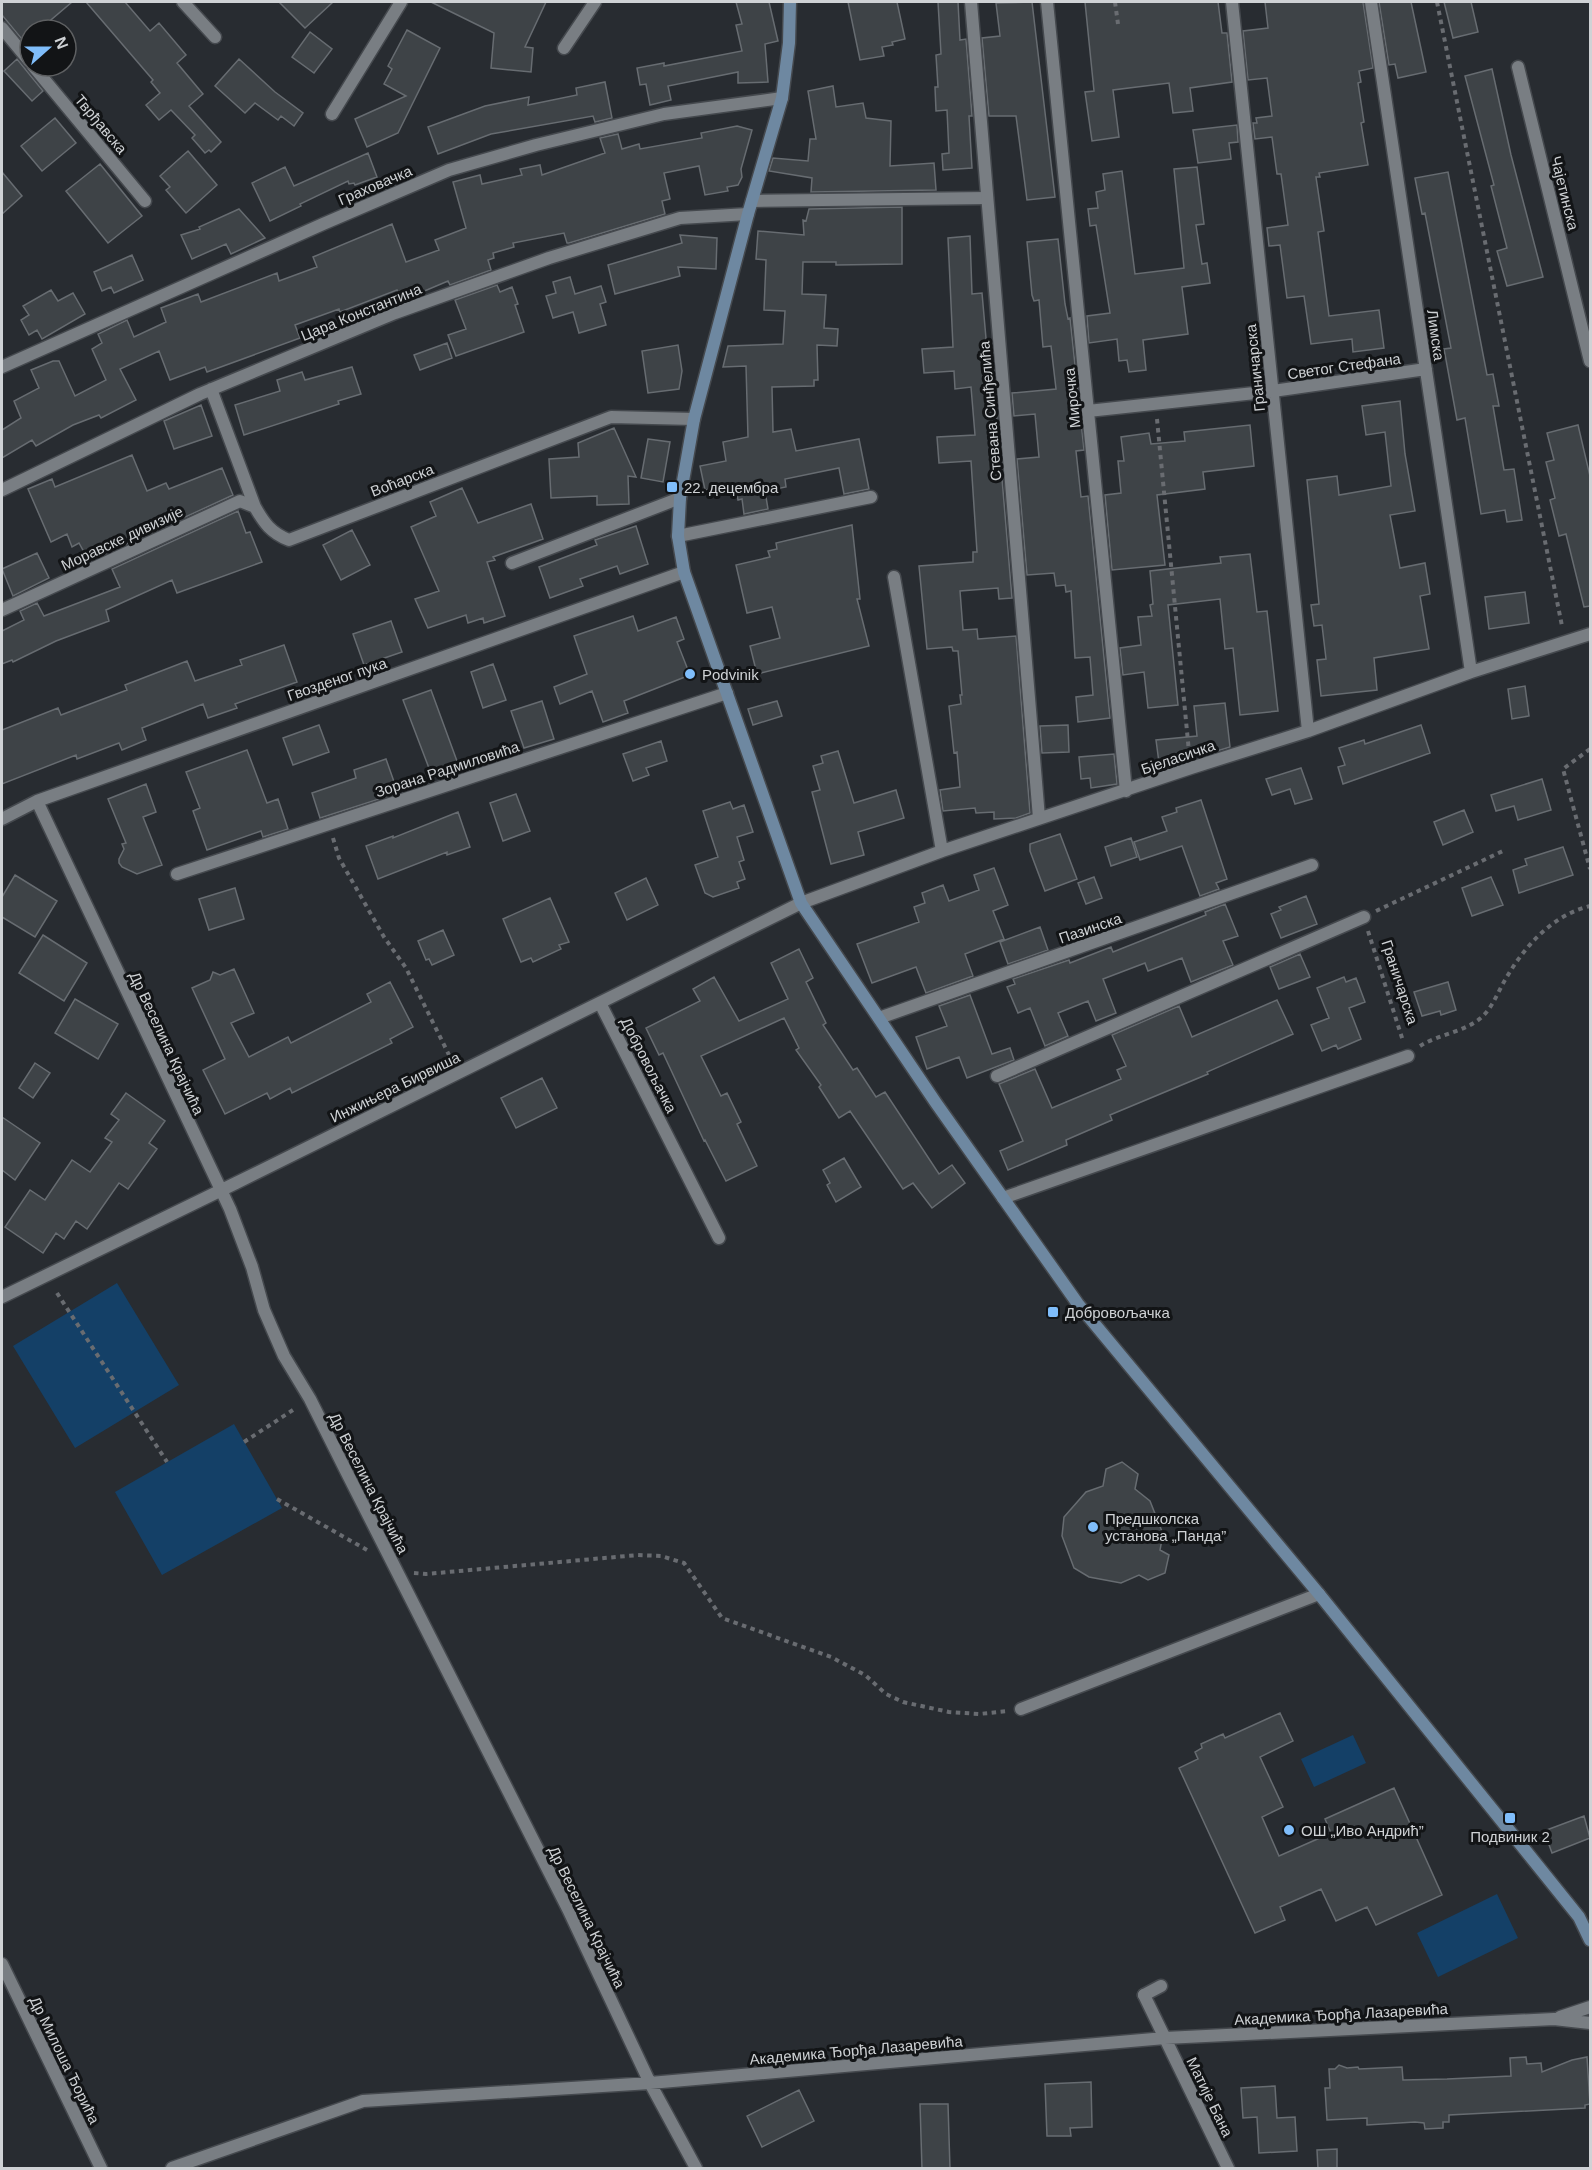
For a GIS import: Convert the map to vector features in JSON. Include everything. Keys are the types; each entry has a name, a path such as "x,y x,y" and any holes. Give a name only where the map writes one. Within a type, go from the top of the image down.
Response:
{"street":[{"path":"183,2 215,37"},
{"path":"332,114 401,2"},
{"path":"564,48 595,2"},
{"path":"790,2 789,43 782,98 748,214 694,419 680,498 678,536 684,572 801,903 1078,1304 1585,1919 1590,1940"},
{"name":"Стевана Синђелића","path":"971,2 1039,819"},
{"name":"Мирочка","path":"1047,2 1126,791"},
{"name":"Граничарска","path":"1232,2 1308,731"},
{"name":"Лимска","path":"1371,2 1471,672"},
{"path":"2,28 18,47"},
{"name":"Чајетинска","path":"1518,67 1590,362"},
{"name":"Тврђавска","path":"43,78 146,201"},
{"name":"Граховачка","path":"2,366 449,170 536,145 664,114 782,98"},
{"path":"752,201 987,198"},
{"name":"Цара Константина","path":"2,490 211,389 395,313 549,258 680,218 748,214"},
{"name":"Светог Стефана","path":"1088,411 1273,391 1426,369"},
{"name":"Воћарска","path":"211,389 255,507 266,525 276,535 289,540 611,417 694,419"},
{"path":"678,536 871,497"},
{"path":"512,563 680,498"},
{"name":"Моравске дивизије","path":"2,610 240,501 255,507"},
{"name":"Гвозденог пука","path":"2,819 37,801 684,572"},
{"path":"894,577 942,851"},
{"path":"1565,642 1590,634"},
{"name":"Бјеласичка","path":"801,903 942,851 1308,731 1471,672 1565,642"},
{"name":"Зорана Радмиловића","path":"177,874 727,693"},
{"name":"Др Веселина Крајчића","path":"37,801 230,1209 268,1319 284,1356 310,1399 568,1909 650,2083 696,2169"},
{"name":"Пазинска","path":"879,1018 1312,866"},
{"name":"Инжињера Бирвиша","path":"2,1297 801,903"},
{"path":"998,1076 1364,917"},
{"name":"Добровољачка","path":"600,1003 719,1238"},
{"path":"1003,1198 1408,1056"},
{"path":"1021,1709 1319,1594"},
{"name":"Др Милоша Ђорића","path":"2,1964 101,2169"},
{"name":"Матије Бана","path":"1161,1986 1144,1995 1228,2169"},
{"name":"Академика Ђорђа Лазаревића","path":"1554,2019 1590,2007"},
{"name":"Академика Ђорђа Лазаревића","path":"172,2169 363,2101 650,2083 1165,2038 1554,2019 1590,2023"}],"path":[{"path":"1115,2 1118,24"},
{"path":"1437,2 1565,642"},
{"path":"1155,404 1191,768"},
{"path":"1590,749 1563,769 1590,869"},
{"path":"328,824 339,858 384,937 406,968 457,1072"},
{"path":"1364,917 1505,850"},
{"path":"1408,1056 1428,1041 1470,1025 1483,1016 1529,946 1546,928 1563,917 1590,906"},
{"name":"Граничарска","path":"1364,917 1408,1056"},
{"path":"57,1293 167,1462"},
{"path":"244,1442 310,1399"},
{"path":"277,1499 409,1573 426,1574 638,1555 667,1557 684,1563 722,1618 831,1657 865,1676 886,1694 903,1702 938,1710 979,1714 1021,1709"}],"shaded area":[{"path":"117,1283 179,1385 75,1448 13,1346"},
{"path":"234,1424 282,1508 162,1575 115,1492"},
{"path":"1353,1735 1366,1763 1314,1787 1301,1759"},
{"path":"1497,1894 1518,1938 1438,1977 1417,1933"}],"building":[{"path":"2,2 72,2 53,18 18,18 18,34 2,15"},
{"path":"86,2 125,2 150,31 159,23 186,55 177,63 203,94 189,106 221,142 211,152 209,150 205,153 192,138 195,135 171,110 159,120 146,105 160,93 151,82 153,80"},
{"path":"279,2 333,2 305,28"},
{"path":"431,2 546,2 525,47 533,48 531,72 491,68 494,33"},
{"path":"736,2 769,2 778,41 765,44 768,82 738,83 738,72 668,86 671,100 650,105 646,84 640,85 637,68 664,63 664,66 742,51 736,25 742,24"},
{"path":"848,2 897,2 905,39 882,47 884,56 860,60"},
{"path":"938,2 958,2 960,40 966,39 972,116 969,116 972,168 943,170 942,154 949,153 947,110 936,111 935,87 938,87 936,55 941,54"},
{"path":"1032,2 1055,197 1027,200 1016,116 989,116 982,38 1000,36 996,3"},
{"path":"1085,2 1218,2 1222,33 1227,33 1232,82 1190,88 1193,111 1173,113 1169,83 1113,90 1119,137 1092,141 1085,92 1094,91"},
{"path":"1265,2 1363,2 1373,68 1359,71 1361,82 1358,83 1364,122 1361,123 1368,165 1319,173 1320,177 1316,177 1324,231 1318,232 1329,316 1379,310 1384,348 1353,352 1352,339 1311,344 1304,296 1287,298 1280,245 1269,246 1267,228 1288,225 1281,174 1277,174 1272,137 1255,139 1253,123 1257,123 1256,118 1272,116 1267,78 1248,80 1243,31 1268,28"},
{"path":"1379,2 1411,2 1426,72 1398,78 1395,64 1389,65"},
{"path":"1444,2 1471,2 1478,32 1453,38"},
{"path":"407,30 440,48 398,133 367,147 355,119 406,96 384,84 392,69 388,66"},
{"path":"310,32 332,49 314,73 292,57"},
{"path":"17,59 18,78 32,78 43,91 32,101 4,71"},
{"path":"239,59 275,92 303,113 294,126 281,116 278,120 255,103 245,113 215,86"},
{"path":"1492,69 1511,155 1543,277 1507,286 1497,251 1507,248 1491,186 1494,185 1465,76"},
{"path":"605,82 612,118 595,122 593,116 491,134 438,154 428,127 485,106 529,97 528,105 577,95 576,88"},
{"path":"833,86 836,107 863,103 866,118 891,121 890,166 934,163 936,190 811,192 812,178 769,171 773,158 808,161 810,139 816,139 808,91"},
{"path":"55,118 76,143 42,171 21,146"},
{"path":"1237,125 1238,142 1229,143 1231,159 1198,163 1193,130"},
{"path":"737,126 752,130 741,169 742,177 738,185 727,187 728,191 705,195 699,166 664,173 670,199 662,201 665,214 569,243 564,233 513,243 514,247 493,253 494,258 488,260 491,270 450,285 448,281 401,301 397,290 340,312 339,309 295,325 300,338 207,372 205,367 170,380 159,351 120,369 136,400 101,418 99,415 73,425 36,446 32,440 2,458 2,430 21,418 14,401 39,388 31,370 53,361 59,361 75,396 106,380 92,349 102,343 98,334 127,320 134,337 166,322 161,308 198,294 201,302 277,273 279,281 317,267 313,257 392,224 406,262 439,250 435,240 466,228 453,182 480,175 482,184 522,175 520,169 540,165 542,175 605,153 600,138 618,134 622,149 639,144 640,149 702,138 701,133"},
{"path":"188,151 217,185 186,213 166,190 170,187 160,176"},
{"path":"368,153 377,177 355,185 354,183 349,184 348,181 270,221 252,183 285,167 294,186"},
{"path":"100,164 142,216 108,243 66,191"},
{"path":"1197,167 1204,224 1196,225 1202,264 1207,263 1210,283 1182,287 1188,334 1143,340 1146,370 1129,372 1127,360 1119,361 1117,339 1089,343 1087,316 1110,313 1096,225 1090,226 1088,209 1098,208 1096,192 1105,190 1103,174 1122,171 1135,274 1184,268 1174,169"},
{"path":"2,172 22,196 2,214"},
{"path":"1448,172 1487,375 1493,374 1499,406 1493,406 1504,470 1514,469 1522,520 1507,522 1505,510 1481,514 1465,418 1457,420 1444,349 1451,348 1425,213 1422,214 1415,178"},
{"path":"902,207 902,264 836,265 836,262 803,262 802,294 826,295 824,328 838,329 837,346 817,345 818,380 814,380 814,386 772,387 773,432 791,429 796,451 859,439 869,489 844,494 839,468 785,479 786,487 765,491 768,509 744,514 742,499 738,500 735,485 705,490 700,466 726,461 723,442 748,437 746,366 723,367 728,346 783,344 785,311 764,310 766,260 756,259 758,231 804,235 803,220 806,221 809,209"},
{"path":"239,209 265,238 231,254 226,244 192,259 181,235 200,229 199,227"},
{"path":"680,235 717,238 716,269 678,267 680,276 615,294 608,265 682,243"},
{"path":"970,236 972,294 982,293 991,395 995,395 1012,598 999,599 998,588 960,591 963,630 977,629 978,639 1016,636 1030,813 1016,818 994,819 994,812 976,813 975,808 943,811 940,790 960,787 949,706 961,704 958,651 953,651 952,647 927,649 919,566 973,562 973,552 977,552 971,461 939,463 937,437 975,435 971,387 955,389 954,371 924,373 922,349 953,347 948,238"},
{"path":"1058,239 1065,304 1068,319 1070,318 1084,450 1076,451 1081,497 1088,496 1110,718 1078,722 1076,697 1093,695 1090,657 1075,658 1071,591 1066,592 1065,585 1056,586 1054,573 1027,575 1017,459 1039,457 1035,414 1014,416 1012,393 1056,389 1051,346 1043,347 1039,300 1034,301 1032,295 1027,242"},
{"path":"132,255 143,280 114,293 111,287 102,291 94,272"},
{"path":"570,277 575,294 601,286 606,302 600,304 606,325 579,333 573,312 553,318 546,296 556,293 553,282"},
{"path":"497,285 500,292 512,287 524,332 456,356 448,335 466,329 455,300"},
{"path":"51,290 58,301 73,293 85,314 42,339 37,330 29,335 21,320 29,315 23,306"},
{"path":"447,343 452,358 420,370 414,355"},
{"path":"678,345 682,371 679,389 648,393 642,351"},
{"path":"352,367 361,394 338,401 339,404 244,435 235,405 280,391 277,380 302,372 305,380"},
{"path":"1400,401 1405,454 1415,511 1390,515 1400,568 1425,563 1430,594 1420,596 1429,649 1374,658 1377,690 1321,696 1317,660 1326,659 1322,625 1314,626 1311,605 1319,604 1307,480 1337,476 1339,495 1391,486 1385,432 1366,435 1362,406"},
{"path":"201,405 212,436 174,449 164,421"},
{"path":"1250,425 1254,466 1203,472 1205,489 1157,495 1165,565 1112,570 1105,495 1121,493 1118,461 1124,461 1121,437 1149,433 1151,444 1185,441 1184,432"},
{"path":"1578,425 1590,476 1590,606 1584,607 1566,534 1559,536 1550,500 1555,498 1546,462 1554,460 1547,433"},
{"path":"614,428 636,477 628,476 629,504 597,505 597,496 551,498 549,459 579,457 578,443"},
{"path":"648,439 670,442 663,482 641,478"},
{"path":"132,455 147,491 166,483 169,489 222,468 233,495 105,554 101,544 84,552 79,543 72,547 67,534 51,542 28,489 52,479 55,487"},
{"path":"462,488 478,523 531,504 543,539 493,557 495,560 487,562 505,616 484,623 483,618 468,623 466,615 428,628 415,599 439,591 411,527 436,516 430,502"},
{"path":"238,511 246,533 250,532 262,562 177,593 172,580 106,610 109,621 56,641 13,662 12,660 2,664 2,631 24,620 20,611 37,603 44,616 120,587 112,569"},
{"path":"852,525 860,599 857,599 869,646 757,674 750,646 780,638 772,607 747,613 736,565 770,557 768,551 777,549 776,543"},
{"path":"636,526 648,564 620,574 617,566 580,579 583,586 550,598 539,567 597,545 595,540"},
{"path":"352,530 370,565 341,580 323,545"},
{"path":"37,553 49,578 13,596 2,569"},
{"path":"1250,554 1257,612 1267,611 1278,711 1240,715 1233,648 1225,649 1220,599 1168,605 1178,705 1148,708 1144,672 1123,675 1120,648 1141,645 1138,617 1152,616 1150,571 1221,563 1220,557"},
{"path":"1525,592 1529,623 1489,629 1485,597"},
{"path":"633,616 638,631 676,617 684,639 677,642 690,675 624,701 628,713 603,722 592,691 560,704 554,687 587,674 574,636"},
{"path":"391,621 402,652 364,665 353,634"},
{"path":"284,645 297,682 235,704 237,708 208,718 203,704 142,728 146,740 122,750 119,743 77,759 76,755 2,784 2,730 58,708 61,715 127,690 125,685 187,661 195,681 242,665 240,660"},
{"path":"493,664 506,700 483,708 471,672"},
{"path":"1525,686 1529,716 1512,719 1508,689"},
{"path":"431,690 461,772 440,779 438,774 432,776 403,700"},
{"path":"542,701 554,739 524,748 511,711"},
{"path":"777,701 782,716 753,725 748,709"},
{"path":"1225,703 1230,747 1207,754 1184,757 1184,762 1160,770 1156,740 1197,736 1194,706"},
{"path":"319,725 329,752 293,765 283,738"},
{"path":"1068,725 1069,752 1042,753 1040,726"},
{"path":"1421,725 1430,753 1343,784 1338,767 1345,765 1339,748 1364,740 1365,744"},
{"path":"661,741 667,761 646,768 649,775 633,781 623,754"},
{"path":"247,750 267,803 278,799 288,829 263,837 261,831 207,850 193,811 200,808 186,772"},
{"path":"838,751 854,803 896,790 904,818 858,832 864,855 831,864 812,792 820,790 813,766 823,763 821,756"},
{"path":"1114,754 1117,784 1091,788 1090,778 1081,779 1079,757"},
{"path":"386,759 398,793 320,818 312,793 356,778 354,770"},
{"path":"1301,768 1312,799 1295,804 1290,789 1272,795 1266,779"},
{"path":"1542,779 1551,810 1518,820 1514,806 1496,811 1491,795"},
{"path":"146,784 156,812 143,817 162,865 137,874 122,867 119,863 124,849 122,844 126,843 108,799"},
{"path":"516,794 530,831 503,841 490,803"},
{"path":"1201,800 1227,879 1216,883 1219,889 1200,896 1182,846 1140,860 1134,842 1167,831 1162,817 1177,812 1176,808"},
{"path":"730,802 733,809 744,805 753,832 737,837 744,860 739,862 745,879 737,882 739,888 713,897 705,893 695,865 718,857 703,811"},
{"path":"1464,810 1473,832 1443,845 1434,822"},
{"path":"458,812 470,847 447,855 447,852 378,879 366,846 393,836 393,838"},
{"path":"1060,834 1077,879 1045,891 1030,851 1030,844"},
{"path":"1131,838 1137,857 1111,866 1105,847"},
{"path":"1563,847 1573,875 1519,893 1513,870 1527,865 1525,859"},
{"path":"994,868 1008,905 993,911 1004,939 965,954 973,976 926,993 916,967 872,983 857,944 919,922 914,907 925,903 922,893 943,885 949,901 979,890 974,875"},
{"path":"15,875 57,901 35,937 2,917 2,897"},
{"path":"1094,877 1102,898 1086,904 1078,883"},
{"path":"1491,877 1503,905 1472,916 1462,888"},
{"path":"646,878 658,905 627,920 615,893"},
{"path":"235,888 244,919 209,930 199,899"},
{"path":"1306,896 1317,924 1281,938 1271,914 1281,910 1279,907"},
{"path":"550,898 569,942 559,945 561,949 533,962 531,958 521,962 503,919"},
{"path":"1225,904 1238,936 1223,941 1233,965 1191,982 1182,958 1148,971 1145,963 1103,979 1116,1013 1096,1021 1088,1001 1058,1013 1068,1036 1045,1046 1030,1008 1018,1013 1007,987 1015,984 1013,979 1069,960 1070,963 1111,947 1113,952 1206,915 1205,912"},
{"path":"1040,927 1048,950 1008,964 1000,942"},
{"path":"443,930 454,955 432,965 429,959 426,960 418,941"},
{"path":"43,935 87,963 64,1001 19,973"},
{"path":"799,949 813,978 806,982 826,1023 823,1025 853,1070 857,1068 876,1097 885,1092 939,1174 952,1165 965,1183 932,1208 913,1183 903,1189 850,1111 839,1118 819,1087 821,1085 796,1050 799,1048 784,1018 701,1056 721,1096 727,1093 741,1122 737,1124 757,1166 726,1181 704,1141 663,1053 659,1055 646,1028 700,1001 693,989 714,977 739,1021 788,999 771,963"},
{"path":"1300,954 1310,977 1279,989 1270,967"},
{"path":"234,969 254,1013 231,1023 249,1057 288,1037 291,1043 371,1002 367,994 390,982 413,1027 390,1039 392,1043 292,1093 290,1088 270,1099 267,1093 225,1114 203,1070 225,1059 192,988 210,980 213,972 220,975"},
{"path":"1344,977 1346,982 1356,978 1365,1002 1349,1008 1361,1039 1338,1049 1336,1045 1322,1051 1311,1025 1329,1018 1317,988"},
{"path":"1448,982 1456,1010 1441,1015 1440,1011 1422,1016 1414,992"},
{"path":"970,995 992,1054 1010,1048 1014,1060 967,1078 959,1057 927,1069 916,1037 947,1026 939,1006"},
{"path":"75,999 118,1024 98,1059 55,1033"},
{"path":"1277,1000 1293,1034 1207,1072 1208,1074 1110,1115 1112,1120 1066,1140 1067,1145 1008,1170 1000,1151 1023,1141 999,1084 1035,1069 1052,1108 1121,1079 1117,1070 1126,1066 1112,1035 1179,1006 1192,1037"},
{"path":"35,1063 50,1073 33,1098 19,1088"},
{"path":"542,1078 557,1108 516,1128 501,1098"},
{"path":"126,1093 165,1121 149,1143 157,1149 128,1189 119,1183 87,1229 76,1221 64,1239 56,1233 43,1253 5,1227 30,1190 45,1200 72,1160 90,1172 112,1142 105,1138 119,1120 111,1114"},
{"path":"2,1117 40,1143 15,1180 2,1170"},
{"path":"844,1158 861,1187 836,1202 827,1185 830,1183 823,1170"},
{"name":"Предшколска установа „Панда”","path":"1122,1462 1138,1474 1135,1489 1150,1501 1163,1534 1160,1550 1169,1555 1165,1573 1148,1580 1139,1575 1121,1583 1089,1577 1074,1568 1062,1536 1064,1517 1086,1492 1103,1486 1106,1469"},
{"path":"1280,1713 1293,1741 1260,1757 1283,1807 1262,1817 1279,1856 1331,1833 1325,1819 1394,1788 1442,1895 1376,1925 1367,1907 1336,1921 1321,1889 1280,1907 1285,1920 1255,1933 1179,1768 1198,1759 1195,1752 1202,1748 1201,1744 1223,1734 1225,1738"},
{"path":"1584,1816 1590,1838 1552,1853 1544,1831"},
{"path":"1526,2057 1527,2064 1541,2063 1542,2072 1572,2060 1587,2057 1590,2104 1585,2105 1585,2108 1449,2115 1449,2122 1443,2122 1443,2128 1425,2129 1424,2123 1415,2122 1367,2125 1367,2118 1327,2120 1325,2088 1330,2088 1329,2069 1335,2069 1339,2065 1359,2069 1402,2067 1403,2080 1447,2079 1511,2076 1510,2058"},
{"path":"1091,2082 1092,2127 1070,2128 1071,2136 1047,2136 1045,2084"},
{"path":"1275,2086 1277,2118 1295,2117 1297,2151 1259,2153 1257,2117 1243,2118 1241,2088"},
{"path":"799,2090 814,2121 762,2147 747,2116"},
{"path":"920,2104 948,2104 950,2169 922,2169"},
{"path":"1337,2149 1337,2169 1318,2169 1317,2150"}],"place":[{"name":"22. децембра","path":"672,487"},
{"name":"Podvinik","path":"690,674"},
{"name":"Добровољачка","path":"1053,1312"},
{"name":"Предшколска установа „Панда”","path":"1093,1527"},
{"name":"Подвиник 2","path":"1510,1818"},
{"name":"ОШ „Иво Андрић”","path":"1289,1830"}]}
